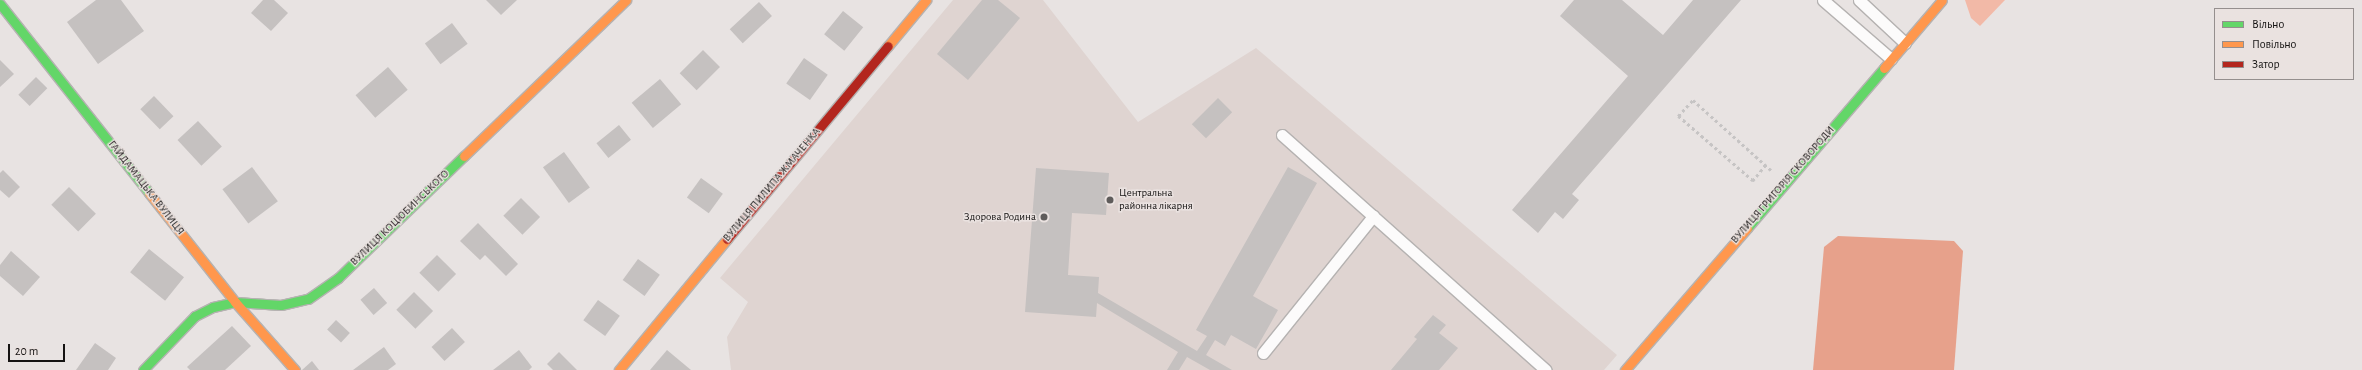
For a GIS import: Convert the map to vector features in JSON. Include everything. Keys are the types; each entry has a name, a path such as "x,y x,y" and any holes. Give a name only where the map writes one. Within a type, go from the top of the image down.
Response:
{"street":[{"name":"ВУЛИЦЯ КОЦЮБИНСЬКОГО","path":"143,370 195,316 212,307 235,302 281,305 293,303 308,298 338,278 626,0"},
{"name":"ВУЛИЦЯ ПИЛИПА ЖМАЧЕНКА","path":"619,370 926,0"},
{"name":"ВУЛИЦЯ ГРИГОРІЯ СКОВОРОДИ","path":"1625,370 1942,0"},
{"name":"ГАЙДАМАЦЬКА ВУЛИЦЯ","path":"0,4 235,302 295,370"}],"lane":[{"path":"1823,0 1891,60"},
{"path":"1859,0 1905,43"},
{"path":"1282,135 1546,370"},
{"path":"1263,353 1373,216"}],"path":[{"path":"1766,165 1753,180 1678,116 1693,100 1773,171"}],"shaded area":[{"name":"Центральна районна лікарня","path":"953,0 1043,0 1138,122 1256,48 1617,355 1604,370 731,370 727,337 748,302 720,278"},
{"path":"1965,0 2005,0 1980,26 1971,18"},
{"path":"1838,236 1954,241 1963,251 1954,370 1813,370 1824,247"}],"building":[{"path":"96,0 121,0 144,31 98,64 67,22"},
{"path":"263,0 274,0 288,13 271,31 251,13"},
{"path":"486,0 517,0 501,15"},
{"path":"982,0 998,0 1020,18 968,80 937,54"},
{"path":"1574,0 1622,0 1663,35 1693,0 1741,0 1572,194 1579,200 1563,219 1555,212 1538,233 1512,210 1628,76 1560,16"},
{"path":"759,2 772,16 743,43 730,29"},
{"path":"843,11 863,27 844,51 824,34"},
{"path":"452,23 468,44 440,64 425,43"},
{"path":"703,50 720,67 697,90 680,73"},
{"path":"804,58 828,75 810,100 786,83"},
{"path":"0,60 14,74 0,87"},
{"path":"388,67 408,90 375,118 356,95"},
{"path":"36,77 47,88 30,106 18,95"},
{"path":"660,79 681,104 653,128 632,103"},
{"path":"154,96 173,116 160,129 140,109"},
{"path":"1218,98 1232,112 1206,138 1192,124"},
{"path":"198,121 222,147 201,166 178,140"},
{"path":"619,125 631,140 608,158 596,143"},
{"path":"564,152 590,188 569,203 543,167"},
{"path":"252,167 278,201 248,224 222,189"},
{"path":"1288,167 1317,183 1253,296 1278,310 1256,349 1231,335 1225,346 1215,340 1206,355 1232,370 1210,370 1187,357 1179,370 1167,370 1178,352 1097,303 1096,317 1025,312 1036,168 1109,173 1106,215 1072,213 1068,275 1099,277 1098,293 1197,351 1207,336 1196,330"},
{"path":"3,170 20,187 9,198 0,190 0,173"},
{"path":"701,178 723,194 709,213 687,197"},
{"path":"69,187 96,214 78,232 51,205"},
{"path":"521,198 540,217 522,235 503,216"},
{"path":"478,223 518,264 506,276 485,255 480,260 460,241"},
{"path":"149,249 184,277 165,301 130,272"},
{"path":"11,251 40,277 23,296 0,276 0,265"},
{"path":"437,255 456,274 438,292 419,273"},
{"path":"638,259 660,275 645,296 623,280"},
{"path":"374,288 387,303 374,315 360,300"},
{"path":"414,292 433,311 415,329 396,310"},
{"path":"598,300 620,316 605,336 583,320"},
{"path":"1433,315 1446,325 1439,333 1458,348 1439,370 1391,370 1417,339 1414,337"},
{"path":"336,320 350,333 341,342 327,330"},
{"path":"232,326 251,346 225,370 190,370 187,367"},
{"path":"452,328 465,342 444,361 432,347"},
{"path":"95,343 116,358 108,370 76,370"},
{"path":"384,347 396,364 388,370 353,370"},
{"path":"519,350 532,367 529,370 493,370"},
{"path":"667,350 691,370 650,370"},
{"path":"559,352 577,370 553,370 547,364"},
{"path":"312,361 319,370 302,370"}],"traffic: fast":[{"path":"0,4 149,193"},
{"path":"1747,228 1884,68"},
{"path":"143,370 195,316 213,307 235,302 281,305 308,299 338,278 464,156"}],"traffic: slow":[{"path":"464,156 626,0"},
{"path":"888,46 926,0"},
{"path":"1884,68 1942,0"},
{"path":"149,193 235,302 295,370"},
{"path":"1625,370 1747,228"},
{"path":"619,370 727,239"}],"traffic: jam":[{"path":"727,239 888,46"}],"place":[{"name":"Центральна районна лікарня","path":"1110,200"},
{"name":"Здорова Родина","path":"1044,217"}]}
